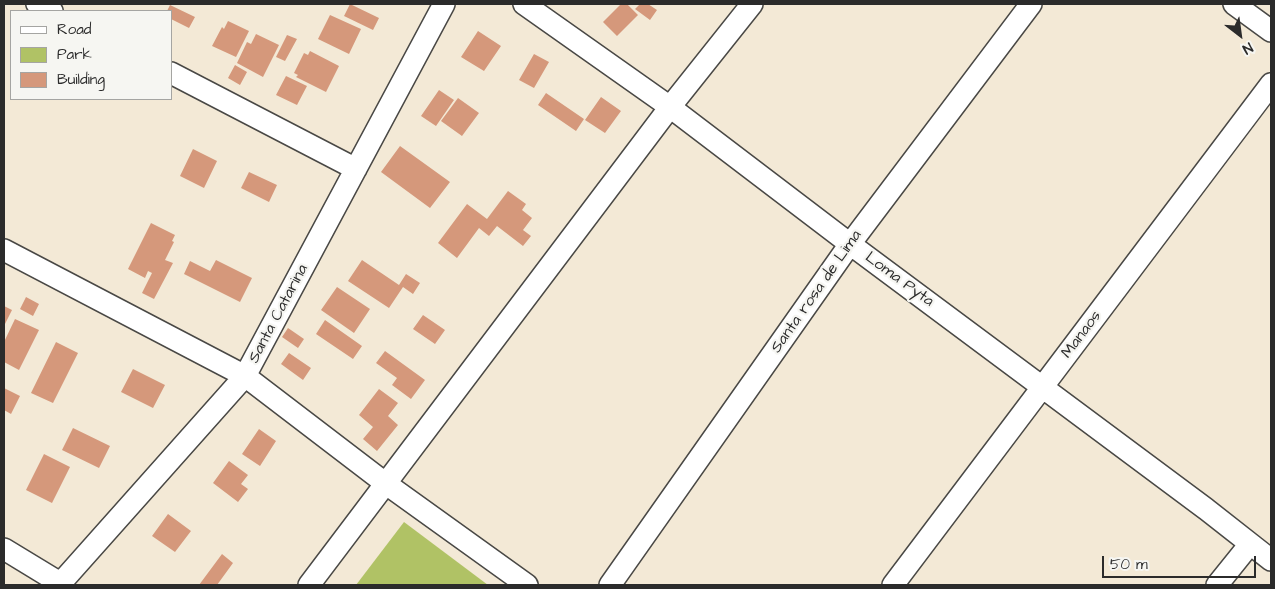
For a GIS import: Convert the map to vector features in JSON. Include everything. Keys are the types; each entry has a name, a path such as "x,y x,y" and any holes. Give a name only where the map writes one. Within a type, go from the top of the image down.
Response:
{"street":[{"path":"37,4 50,10"},
{"name":"Santa Catarina","path":"60,584 245,376 444,4"},
{"name":"Loma Pyta","path":"524,4 670,107 1271,560"},
{"path":"309,585 670,107 752,4"},
{"name":"Santa rosa de Lima","path":"610,585 850,244 1032,4"},
{"path":"1234,4 1271,31"},
{"path":"172,74 356,168"},
{"name":"Manaos","path":"893,585 1271,84"},
{"path":"4,250 245,376 385,483 528,585"},
{"path":"1218,585 1250,544"},
{"path":"4,549 60,584"}],"green space":[{"path":"404,522 488,585 356,585"}],"building":[{"path":"350,4 379,18 373,30 344,16"},
{"path":"621,4 627,4 638,15 617,36 603,22"},
{"path":"640,4 648,4 657,10 650,20 635,9"},
{"path":"170,5 195,17 189,28 172,20 172,10 168,10"},
{"path":"330,15 361,29 349,54 318,39"},
{"path":"228,21 249,31 236,57 212,46 222,27 224,29"},
{"path":"478,31 501,46 484,71 461,57"},
{"path":"256,34 279,45 263,77 237,63 247,42 251,44"},
{"path":"287,35 297,39 285,61 276,57"},
{"path":"310,51 339,66 326,92 296,77 298,75 294,73 304,53 308,55"},
{"path":"534,54 549,62 534,88 519,80"},
{"path":"235,65 247,72 240,85 228,78"},
{"path":"286,76 307,86 297,105 276,95"},
{"path":"439,90 454,100 436,126 421,116"},
{"path":"546,93 584,119 576,131 538,105"},
{"path":"601,97 621,111 605,133 585,120"},
{"path":"458,98 479,113 462,136 441,121"},
{"path":"400,146 450,182 430,208 381,172"},
{"path":"193,149 217,161 204,188 180,176"},
{"path":"249,172 277,185 269,202 241,188"},
{"path":"508,191 526,204 522,210 532,218 523,230 531,236 523,246 497,226 489,236 479,228 457,258 438,243 467,204 487,219"},
{"path":"151,223 175,235 172,241 174,242 165,260 173,263 154,299 142,293 152,273 148,271 145,278 128,269"},
{"path":"216,260 252,278 240,302 184,274 190,261 210,271"},
{"path":"362,260 399,285 406,274 420,283 413,294 403,287 389,308 348,281"},
{"path":"337,287 370,309 354,333 321,310"},
{"path":"26,297 39,304 33,316 20,309"},
{"path":"4,306 12,310 4,326"},
{"path":"423,315 445,330 435,344 413,329"},
{"path":"15,319 39,330 19,370 4,362 4,342"},
{"path":"325,320 362,346 353,359 316,334"},
{"path":"288,328 304,339 298,348 282,337"},
{"path":"56,342 78,353 53,403 31,393"},
{"path":"385,351 425,380 411,399 392,385 397,378 376,363"},
{"path":"289,353 311,368 303,380 281,364"},
{"path":"133,369 165,385 153,408 121,392"},
{"path":"4,388 20,396 11,414 4,410"},
{"path":"379,389 398,403 388,416 398,425 377,451 363,439 373,427 359,415"},
{"path":"73,428 110,446 99,468 62,450"},
{"path":"259,429 276,441 260,466 242,454"},
{"path":"44,454 70,467 52,503 26,490"},
{"path":"229,461 248,475 241,484 248,489 238,502 213,483"},
{"path":"168,514 191,531 175,552 152,536"},
{"path":"222,554 233,563 217,585 199,585"}]}
